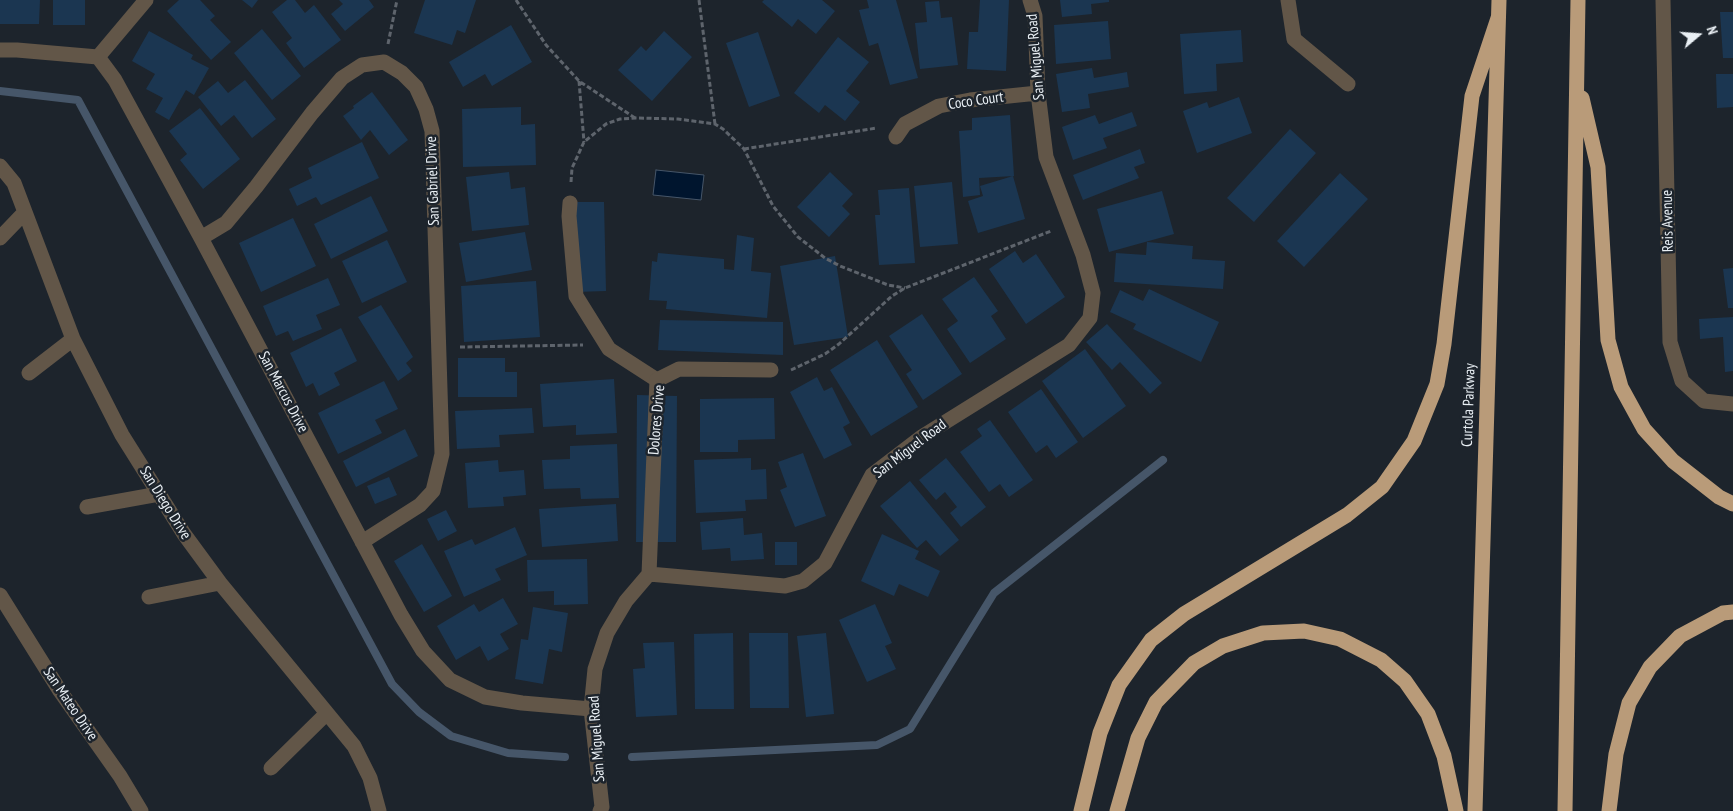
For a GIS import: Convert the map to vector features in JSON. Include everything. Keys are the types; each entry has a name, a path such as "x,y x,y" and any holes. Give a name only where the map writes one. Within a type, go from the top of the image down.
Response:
{"highway":[{"name":"Curtola Parkway","path":"1475,811 1499,0"},
{"path":"1565,811 1578,0"},
{"path":"1081,811 1100,733 1119,685 1152,640 1184,614 1347,515 1382,486 1414,441 1437,384 1444,344 1472,96 1498,18"},
{"path":"1577,76 1598,167 1608,340 1621,387 1644,429 1673,461 1719,497 1733,504"},
{"path":"1609,811 1616,754 1629,703 1650,667 1680,636 1723,613 1733,612"},
{"path":"1117,811 1138,738 1156,702 1194,663 1223,646 1262,632 1304,631 1340,639 1381,660 1405,681 1428,714 1444,756 1456,811"}],"street":[{"path":"0,50 98,57 146,0"},
{"name":"San Miguel Road","path":"600,811 602,807 591,710 595,669 607,633 626,601 649,574 785,586 802,581 825,563 872,476 924,436 1070,345 1090,318 1093,293 1083,255 1046,157 1038,93 1035,16 1030,0"},
{"path":"1288,0 1294,39 1348,84"},
{"name":"Reis Avenue","path":"1663,0 1670,342 1682,382 1704,401 1733,404"},
{"name":"San Marcus Drive","path":"98,57 115,80 362,542 423,651 450,680 485,697 591,710"},
{"path":"201,238 226,223 256,188 312,113 342,78 362,65 384,62"},
{"name":"San Gabriel Drive","path":"362,542 420,504 433,491 442,454 432,131 426,109 416,87 402,73 384,62"},
{"name":"Coco Court","path":"896,137 905,124 939,106 970,100 1038,93"},
{"name":"San Diego Drive","path":"0,166 14,183 73,339 122,435 184,534 220,583 354,746 370,778 379,811"},
{"path":"570,203 569,216 576,296 609,349 657,380"},
{"path":"0,238 25,212"},
{"path":"29,373 73,339"},
{"name":"Dolores Drive","path":"649,574 657,380 679,368 771,370"},
{"path":"86,507 159,494"},
{"path":"149,597 220,583"},
{"name":"San Mateo Drive","path":"0,595 60,691 120,776 141,811"},
{"path":"271,768 326,714"}],"path":[{"path":"384,62 396,0"},
{"path":"516,0 546,46 579,81 636,118"},
{"path":"700,0 715,124"},
{"path":"579,81 584,142"},
{"path":"570,203 572,168 584,142 606,124 620,119 636,118 678,119 715,124 744,149 773,206 798,237 825,258 840,266 888,285 905,288"},
{"path":"744,149 905,124"},
{"path":"771,370 777,372 795,369 825,354 892,296 905,288 1070,223"},
{"path":"439,347 606,345"}],"water":[{"path":"656,170 704,175 701,200 653,195"}],"building":[{"path":"0,0 40,0 39,24 0,24"},
{"path":"53,0 85,0 85,25 53,25"},
{"path":"179,0 200,0 215,16 210,20 231,42 211,60 167,11"},
{"path":"242,0 258,0 252,8"},
{"path":"287,0 295,0 305,13 314,5 341,40 304,68 286,43 292,38 272,12"},
{"path":"339,0 369,0 374,7 345,31 331,14 343,4"},
{"path":"425,0 476,0 465,33 457,30 452,45 414,33"},
{"path":"764,0 822,0 835,11 816,34 798,19 792,27 762,2"},
{"path":"867,0 896,0 918,78 890,85 878,43 869,46 859,10 869,8"},
{"path":"980,0 1009,0 1006,71 967,69 969,32 978,32"},
{"path":"1060,0 1109,0 1109,2 1091,4 1092,14 1062,17"},
{"path":"939,1 941,18 952,17 958,65 920,69 915,23 927,22 925,2"},
{"path":"1720,12 1733,12 1733,58 1723,58"},
{"path":"1108,21 1111,59 1056,64 1054,25"},
{"path":"511,25 532,62 492,86 485,74 463,87 449,62"},
{"path":"262,29 301,76 272,100 234,53"},
{"path":"1241,30 1243,62 1216,64 1217,91 1184,94 1180,34"},
{"path":"149,31 193,55 191,59 209,68 194,95 186,90 169,120 155,112 163,98 146,89 155,74 132,61"},
{"path":"664,31 692,57 652,101 618,70 641,46 646,51"},
{"path":"758,32 780,96 749,107 726,43"},
{"path":"838,37 869,62 846,91 860,102 845,121 825,105 819,113 794,93"},
{"path":"1092,68 1094,78 1127,72 1129,87 1088,94 1090,108 1062,112 1056,74"},
{"path":"1716,74 1733,74 1733,107 1717,108"},
{"path":"245,80 276,119 252,138 234,115 221,126 198,97 218,81 228,93"},
{"path":"372,92 408,140 389,155 370,130 361,140 343,116"},
{"path":"1239,97 1252,133 1197,153 1183,111 1207,102 1209,108"},
{"path":"521,107 521,125 535,124 536,165 463,167 462,109"},
{"path":"200,108 240,159 203,189 180,160 187,154 169,131"},
{"path":"1132,112 1137,126 1103,138 1107,148 1073,160 1062,127 1095,115 1099,124"},
{"path":"1010,115 1014,176 979,178 980,195 963,197 959,131 972,130 972,118"},
{"path":"1290,129 1316,153 1254,222 1227,198"},
{"path":"362,142 379,178 321,205 316,197 297,206 289,189 312,178 308,168"},
{"path":"1140,149 1145,163 1134,167 1139,178 1083,200 1073,175"},
{"path":"509,172 511,189 525,187 529,225 472,231 466,177"},
{"path":"830,172 853,194 842,206 850,214 829,237 797,207"},
{"path":"1340,173 1368,199 1304,267 1277,241"},
{"path":"1013,176 1025,219 978,233 968,201 983,196 980,186"},
{"path":"952,182 958,244 920,247 914,186"},
{"path":"909,188 915,263 879,265 875,215 880,215 878,190"},
{"path":"1162,191 1174,234 1109,252 1097,209"},
{"path":"371,196 388,231 331,259 314,224"},
{"path":"572,202 604,202 606,291 575,292"},
{"path":"293,218 316,266 261,292 239,243"},
{"path":"525,232 532,270 466,282 459,243"},
{"path":"737,235 754,238 751,271 771,273 767,318 666,309 667,301 649,300 652,261 657,262 658,253 724,259 724,269 734,270"},
{"path":"387,240 407,282 362,303 342,261"},
{"path":"1147,242 1193,246 1192,259 1225,261 1223,289 1114,282 1116,253 1146,255"},
{"path":"1015,251 1023,263 1036,254 1065,297 1026,324 989,269"},
{"path":"835,256 848,337 794,345 780,266"},
{"path":"1733,268 1733,308 1728,308 1723,269"},
{"path":"974,277 998,311 991,316 1006,339 970,363 947,329 958,321 942,299"},
{"path":"328,278 340,305 316,315 322,329 293,341 288,331 276,336 263,306"},
{"path":"536,281 540,337 464,342 461,286"},
{"path":"1149,289 1219,322 1201,362 1133,329 1136,324 1110,312 1120,290 1143,301"},
{"path":"381,305 413,357 406,363 412,371 398,381 358,317"},
{"path":"922,314 962,374 923,400 906,374 912,370 889,336"},
{"path":"1733,317 1733,371 1725,372 1723,337 1700,339 1699,319"},
{"path":"660,320 783,322 783,355 658,350"},
{"path":"1107,324 1162,383 1150,394 1120,362 1112,370 1086,342"},
{"path":"341,328 357,361 334,373 340,385 319,396 313,383 306,387 290,353"},
{"path":"877,340 918,407 871,436 830,370"},
{"path":"1085,349 1126,406 1083,438 1042,381"},
{"path":"458,358 505,358 505,372 517,372 517,397 458,397"},
{"path":"817,377 824,391 832,387 850,423 843,427 852,445 824,459 790,392"},
{"path":"614,379 617,433 576,435 576,425 543,427 540,384"},
{"path":"384,381 398,409 375,420 382,433 338,454 318,413"},
{"path":"1041,389 1078,442 1056,458 1047,445 1036,453 1008,412"},
{"path":"637,395 677,396 676,542 636,542"},
{"path":"774,398 775,439 738,440 738,452 700,452 700,399"},
{"path":"532,408 534,433 499,435 500,447 457,449 455,411"},
{"path":"990,420 1033,480 1009,497 1000,484 989,492 960,452 982,436 977,429"},
{"path":"405,429 418,456 356,487 343,461"},
{"path":"617,444 619,498 581,499 580,488 544,489 542,460 570,459 570,446"},
{"path":"803,453 826,516 795,527 780,490 787,487 778,462"},
{"path":"751,458 751,470 766,469 767,499 745,500 746,511 696,513 694,460"},
{"path":"946,458 986,507 961,527 950,513 957,507 945,492 936,500 919,480"},
{"path":"498,460 499,472 524,470 526,495 503,497 504,506 468,508 465,463"},
{"path":"389,477 397,495 375,504 367,486"},
{"path":"910,481 959,540 940,556 926,540 917,548 880,506"},
{"path":"616,504 618,541 542,547 539,509"},
{"path":"446,510 457,531 438,541 427,519"},
{"path":"743,518 744,535 762,533 764,559 731,561 730,548 702,550 700,522"},
{"path":"515,527 527,555 495,569 501,580 464,597 444,551 472,539 475,545"},
{"path":"882,534 919,551 915,559 940,571 928,597 899,584 894,596 861,581"},
{"path":"775,542 797,542 797,565 775,565"},
{"path":"422,544 452,596 424,612 394,561"},
{"path":"587,559 588,604 554,605 554,591 528,592 527,560"},
{"path":"503,598 518,624 500,634 509,649 488,661 480,646 456,660 437,626 474,604 479,612"},
{"path":"875,604 892,643 885,646 896,669 867,682 839,620"},
{"path":"533,607 568,613 562,652 549,649 543,684 515,679 521,639 528,640"},
{"path":"733,633 734,709 695,709 694,634"},
{"path":"749,633 788,633 789,708 750,708"},
{"path":"826,633 834,714 806,717 797,636"},
{"path":"674,642 677,715 636,717 633,669 645,668 643,643"}],"waterway":[{"path":"0,91 78,100 392,684 419,712 451,736 508,753 565,757"},
{"path":"632,757 877,745 910,729 994,593 1163,460"}]}
